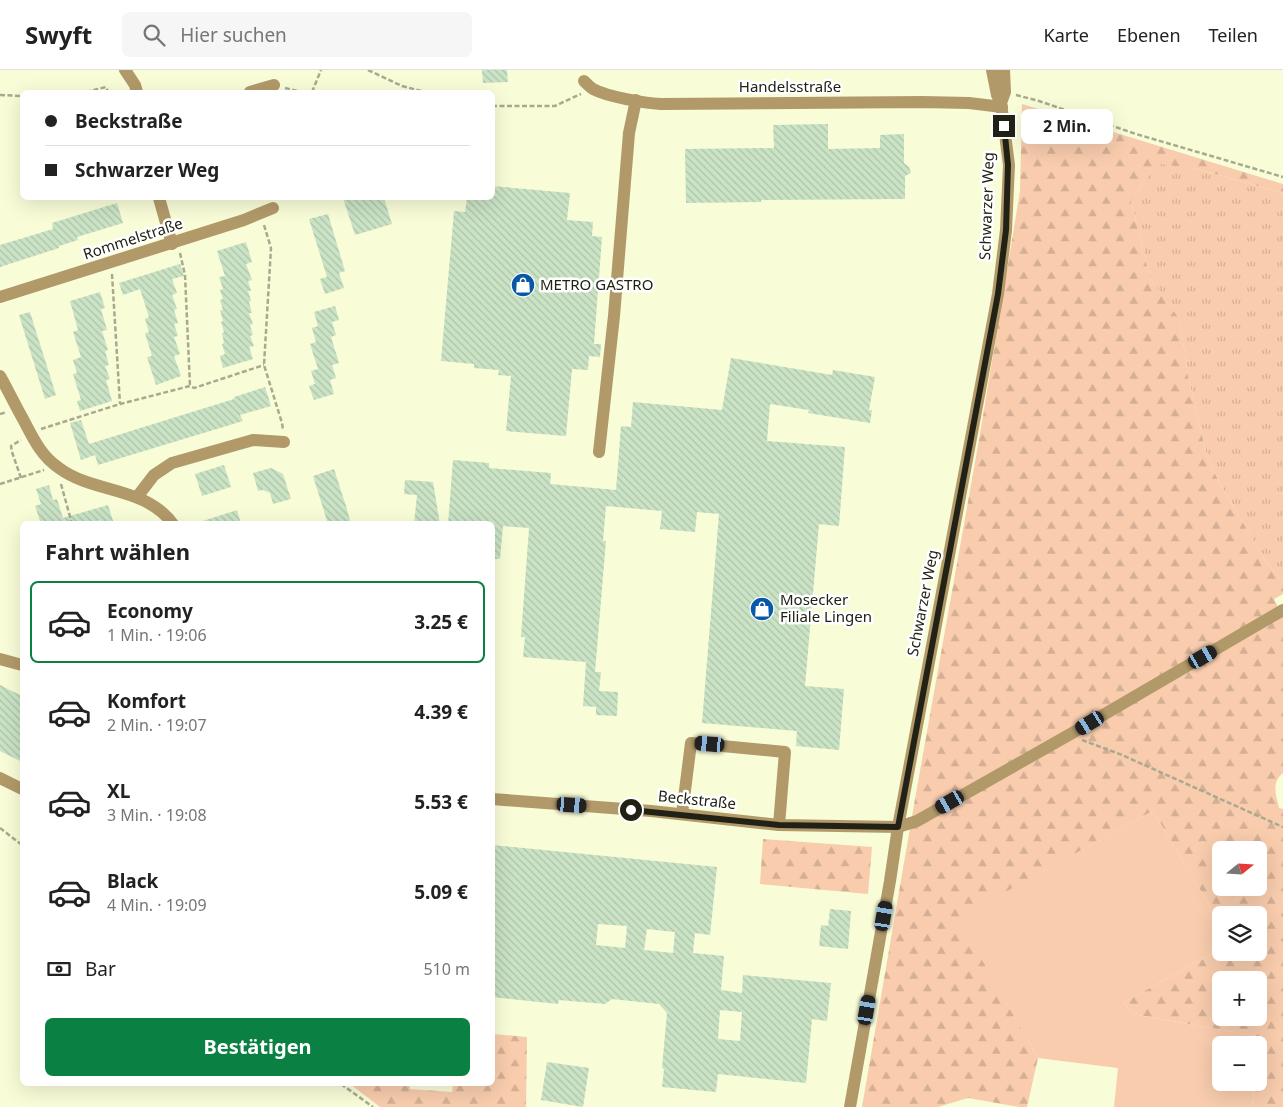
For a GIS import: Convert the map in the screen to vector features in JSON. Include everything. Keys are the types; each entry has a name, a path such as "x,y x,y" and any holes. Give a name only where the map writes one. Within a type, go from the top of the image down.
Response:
{"street":[{"path":"125,70 136,90"},
{"name":"Schwarzer Weg","path":"992,70 998,95 1003,101"},
{"name":"Schwarzer Weg","path":"850,1107 898,827 998,294 1006,230 1008,165 1003,101 1004,70"},
{"name":"Handelsstraße","path":"584,82 595,90 622,98 661,104 969,103 1003,101"},
{"path":"257,90 274,85"},
{"path":"599,452 614,316 629,133 636,100"},
{"path":"160,200 175,243"},
{"name":"Rommelstraße","path":"0,297 175,243 274,208"},
{"path":"0,376 31,434 46,457 53,464 70,476 137,497 150,503 172,521"},
{"path":"137,497 154,475 172,463 253,440 284,442"},
{"path":"898,827 917,821 1283,610"},
{"path":"0,659 20,664"},
{"path":"682,814 691,743 785,752 779,825"},
{"path":"0,778 20,787"},
{"name":"Beckstraße","path":"495,799 682,814 779,825 898,827"}],"path":[{"path":"313,90 321,70"},
{"path":"368,70 402,86 417,90"},
{"path":"274,85 294,90"},
{"path":"495,106 555,106 595,90"},
{"path":"0,96 20,96"},
{"path":"1003,101 1039,101 1136,134 1283,177"},
{"path":"260,213 271,248 264,365 282,423 284,442"},
{"path":"175,243 185,275 190,386"},
{"path":"112,263 120,404"},
{"path":"21,478 12,446 33,432 120,404 190,386 194,388 264,365"},
{"path":"0,484 42,471 53,464"},
{"path":"65,472 61,485 71,521"},
{"path":"1074,732 1083,741 1122,755 1283,827"},
{"path":"0,828 20,843"},
{"path":"344,1086 373,1107"}],"green space":[{"path":"1022,104 1283,184 1283,193 1197,169 1161,164 1143,182 1131,201 1150,278 1180,320 1188,376 1207,456 1218,480 1266,562 1283,582 1283,594 1274,599 1283,617 1283,773 1277,780 1275,789 1279,808 1283,809 1283,1107 1252,1107 1254,1091 1267,1091 1267,1036 1256,1036 1132,1014 1124,1002 1212,954 1212,961 1267,961 1267,906 1212,906 1212,910 1153,811 959,918 1038,1058 1027,1107 968,1098 938,1107 862,1107 979,440 1020,191"},
{"path":"1161,163 1197,169 1283,193 1283,582 1266,562 1218,480 1207,456 1188,376 1180,321 1150,278 1131,201 1143,182"},
{"path":"1153,811 1212,910 1212,954 1124,1002 1132,1014 1256,1036 1212,1036 1212,1091 1254,1091 1252,1107 1114,1107 1118,1068 1038,1058 958,918"},
{"path":"763,839 872,847 868,894 760,884"},
{"path":"495,1034 527,1037 526,1107 380,1107 353,1086 410,1086 410,1089 452,1092 453,1086 495,1086"}],"building":[{"path":"482,70 507,70 508,82 483,83"},
{"path":"828,124 828,149 880,148 880,135 904,134 904,163 909,167 911,173 905,176 905,199 761,200 761,202 686,203 685,149 774,148 773,125"},
{"name":"METRO GASTRO","path":"495,186 570,193 567,220 593,222 592,236 602,237 594,344 601,344 600,357 589,356 588,370 572,369 566,436 506,431 511,376 498,375 499,370 474,368 474,364 441,361 454,211 465,212 467,200 495,200"},
{"path":"344,200 385,200 392,224 355,235"},
{"path":"117,203 123,223 77,237 78,240 59,246 59,248 0,267 0,245 53,229 52,223"},
{"path":"328,214 345,271 339,273 344,288 325,294 320,279 327,277 309,219"},
{"path":"246,242 252,262 246,264 252,280 248,281 251,291 248,291 252,313 249,313 253,324 250,325 253,335 250,336 254,346 249,347 253,359 223,368 220,356 225,354 222,344 224,343 222,333 224,332 220,310 223,310 220,300 223,299 220,290 223,289 219,277 225,276 217,251"},
{"path":"180,264 184,276 172,279 177,293 172,295 177,309 174,310 178,323 174,324 178,336 174,337 180,354 174,356 181,376 156,385 147,357 152,356 145,333 149,332 145,319 149,317 140,289 123,295 119,283"},
{"path":"100,292 105,308 101,309 107,330 102,331 108,350 105,351 109,365 105,366 110,379 106,380 112,401 80,411 77,401 81,400 73,374 77,373 73,360 81,357 73,332 78,330 70,301"},
{"path":"335,306 339,320 332,322 336,335 331,337 339,363 332,365 336,378 330,380 334,394 314,400 309,386 315,384 311,371 318,369 310,344 316,342 312,328 318,326 314,312"},
{"path":"30,312 56,395 45,399 19,315"},
{"name":"Mosecker Filiale Lingen","path":"731,358 832,375 833,370 875,377 869,410 872,410 870,423 808,413 809,410 770,404 767,441 845,447 839,526 819,524 805,686 844,689 839,750 796,746 797,731 702,723 719,514 697,512 695,532 660,529 662,511 606,506 603,541 606,541 595,672 601,672 599,691 618,692 617,716 596,715 596,707 583,706 586,662 523,657 525,637 521,637 529,528 503,526 500,559 495,559 495,521 448,521 453,460 489,463 489,468 551,473 550,484 616,490 621,426 631,427 633,402 722,410"},
{"path":"265,387 271,406 240,415 243,421 98,465 95,455 81,460 70,423 81,420 89,444 234,399 234,397"},
{"path":"224,465 231,487 202,496 195,474"},
{"path":"271,468 283,474 291,499 273,504 270,493 263,490 258,491 253,473"},
{"path":"334,469 350,521 327,521 313,476"},
{"path":"405,480 433,482 440,521 414,521 417,495 404,494"},
{"path":"49,485 53,500 57,499 63,518 108,505 113,521 40,521 35,506 41,504 36,489"},
{"path":"237,510 240,521 203,521"},
{"path":"0,685 20,695 20,761 0,751"},
{"path":"495,845 717,867 710,935 695,933 693,953 724,956 721,990 742,993 743,975 831,983 827,1021 812,1019 806,1083 718,1074 716,1092 662,1087 667,1013 659,1004 612,999 605,1004 559,1000 558,1004 495,997","holes":["598,924 627,926 625,948 596,945","647,929 675,932 673,953 644,950","720,1010 742,1012 740,1041 718,1039"]},
{"path":"830,909 851,911 848,949 819,946 821,925 828,926"},
{"path":"547,1062 589,1068 583,1107 541,1100"}],"place":[{"name":"METRO GASTRO","path":"523,285"},
{"name":"Mosecker Filiale Lingen","path":"762,609"}],"route":[{"path":"631,810 779,825 898,827 998,294 1006,230 1008,165 1004,126"}]}
